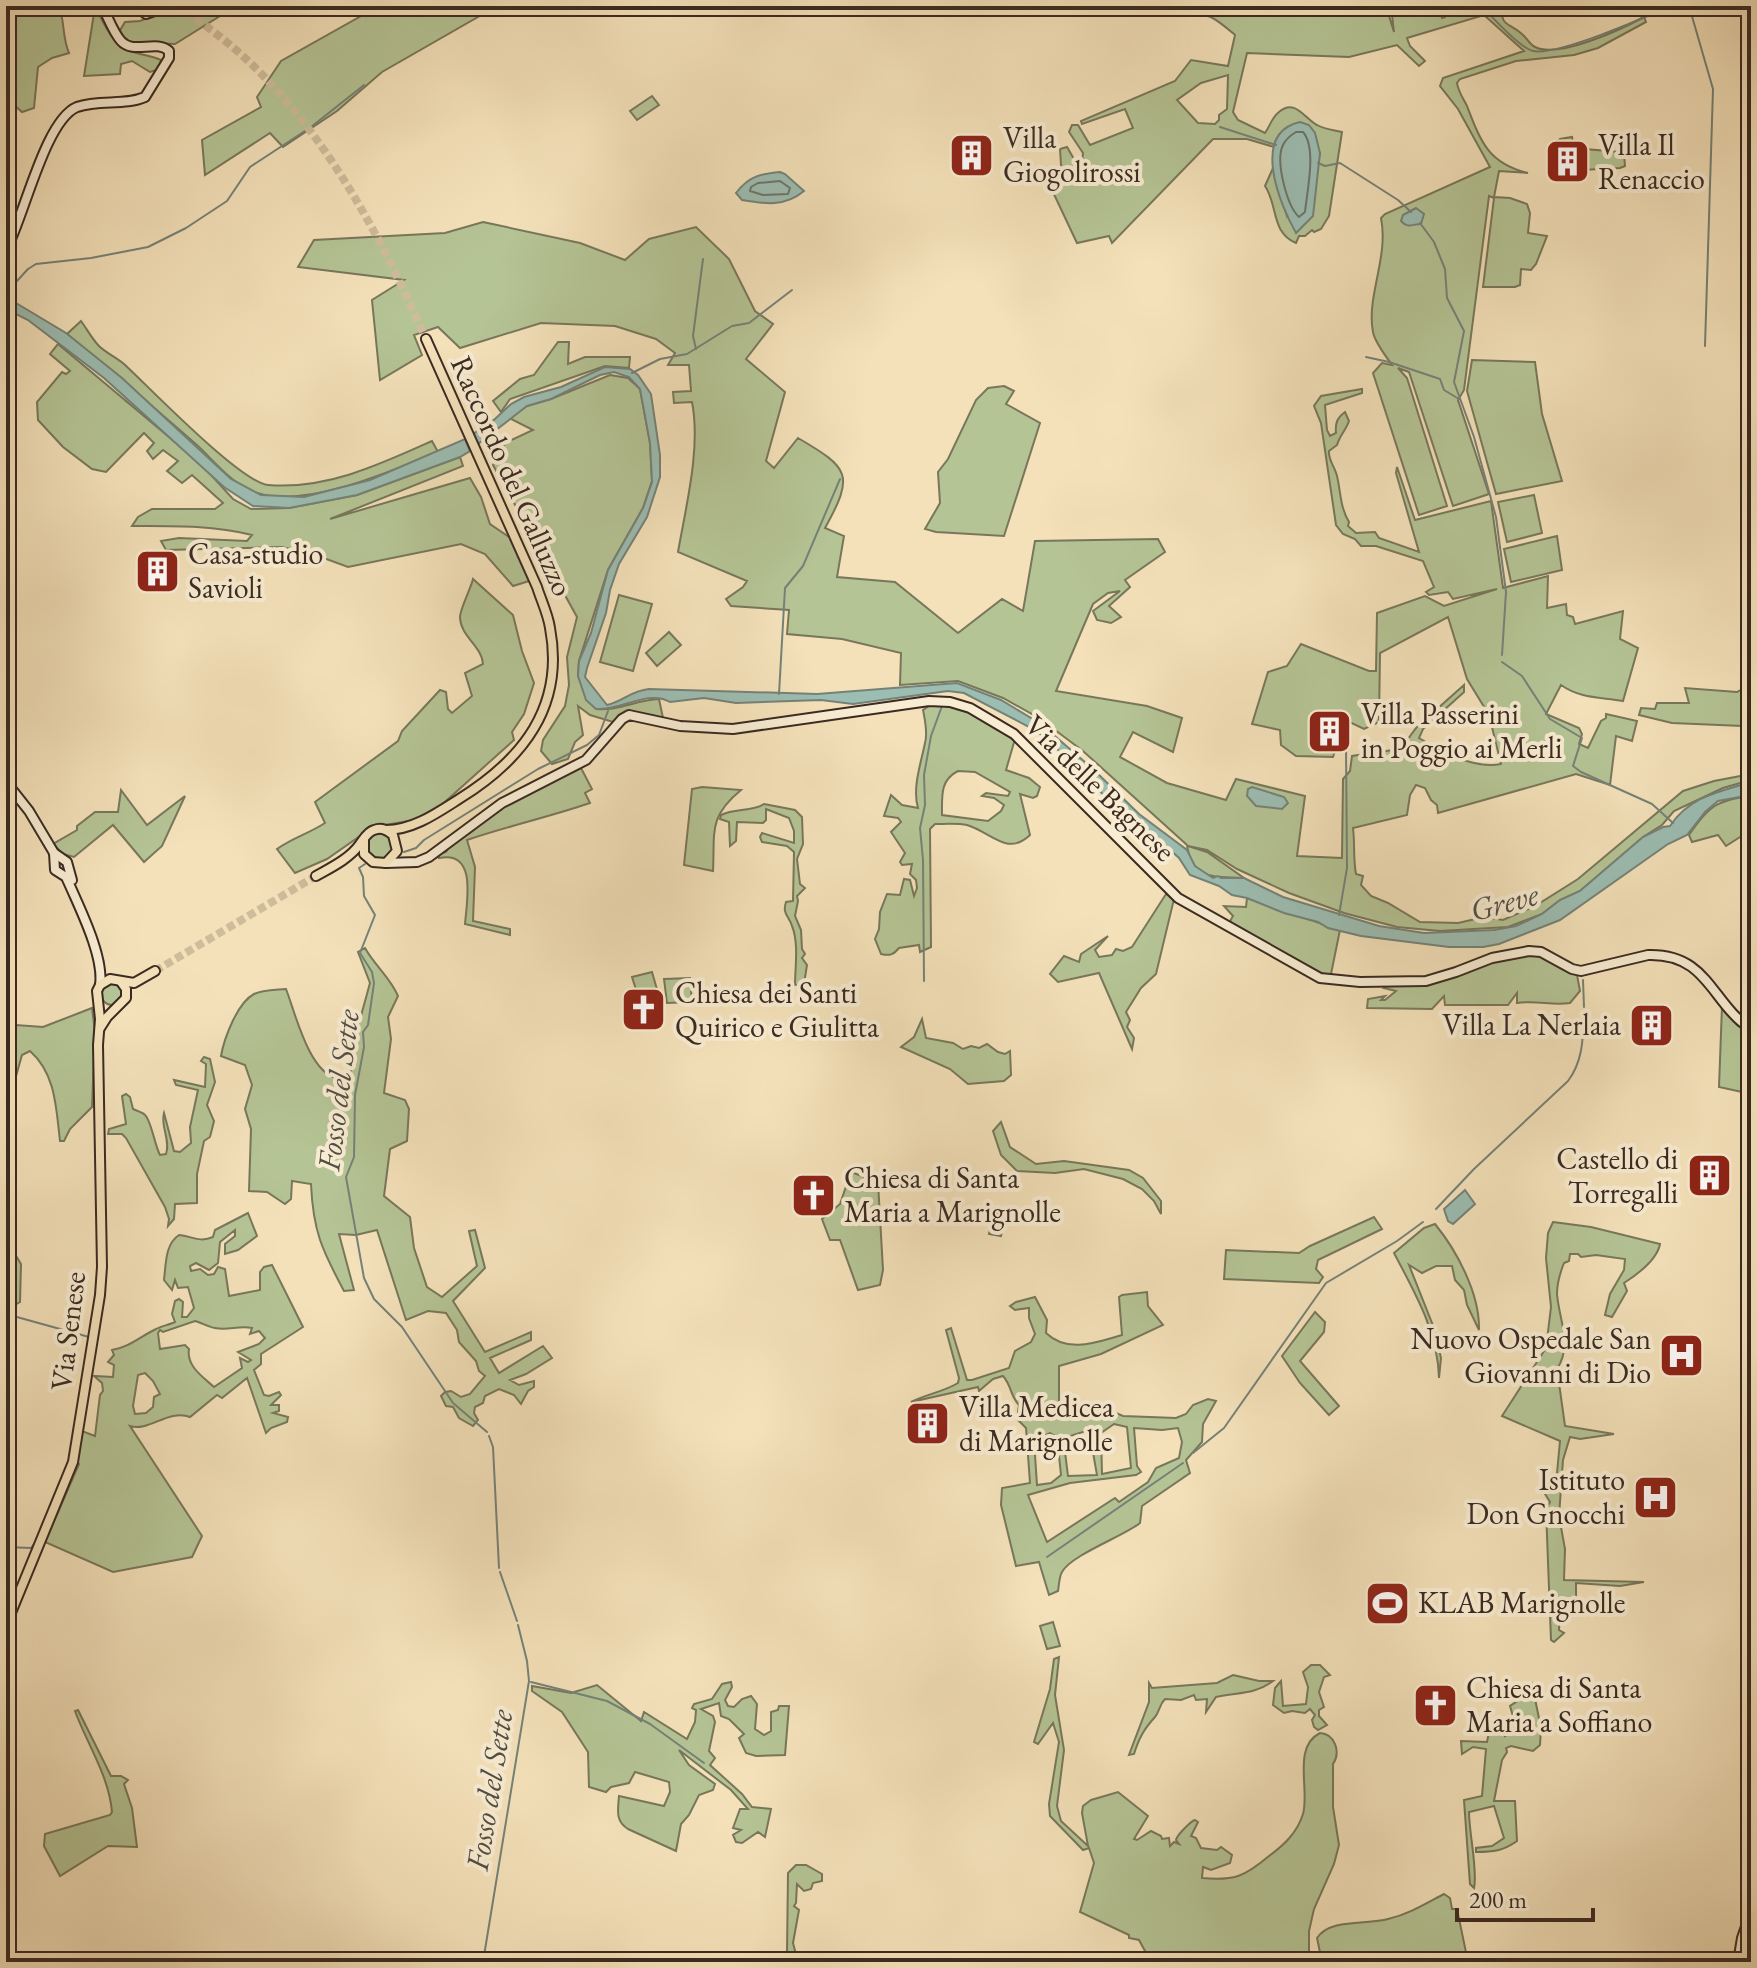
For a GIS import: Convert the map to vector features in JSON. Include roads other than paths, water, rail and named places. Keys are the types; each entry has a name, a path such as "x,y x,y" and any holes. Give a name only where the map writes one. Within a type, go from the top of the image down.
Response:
{"main road":[{"path":"6,250 18,226 46,148 62,117 82,106 145,97 169,58 166,47 136,48 124,45 102,6"},
{"path":"135,6 146,14 169,6"},
{"name":"Raccordo del Galluzzo","path":"397,849 406,833 481,786 505,767 525,745 538,723 553,671 550,625 524,556 426,339"},
{"name":"Via delle Bagnese","path":"386,863 420,861 429,857 502,803 586,760 626,716 680,726 733,729 929,701 950,702 988,718 1029,747 1183,902 1320,978 1360,982 1426,981 1485,959 1529,951 1541,952 1581,971 1658,954 1703,975 1733,1016 1751,1029"},
{"name":"Via Senese","path":"6,782 29,811 57,858 54,868 64,871 81,910 101,975 98,1045 102,1267 78,1436 69,1478 6,1625"},
{"name":"Raccordo del Galluzzo","path":"386,830 406,827 427,818"},
{"path":"343,861 375,830 386,830 395,838 405,862"},
{"path":"364,840 362,849 373,862 386,863 397,849"},
{"path":"316,876 343,861 366,857"},
{"name":"Via Senese","path":"97,958 126,989 122,1005"},
{"path":"100,985 116,980 128,983 140,980 155,971"},
{"path":"100,1029 140,980"},
{"path":"98,998 106,1008 122,1005"},
{"path":"1738,1962 1751,1912"}],"water":[{"path":"1300,122 1309,125 1315,133 1320,153 1313,216 1296,233 1277,188 1273,155 1276,140 1285,129"},
{"path":"780,172 804,191 790,200 774,203 742,200 736,193 755,177"},
{"path":"1416,208 1424,214 1421,224 1408,225 1401,221 1403,215"},
{"path":"6,297 66,333 122,378 231,479 261,495 304,497 370,480 465,439 470,451 357,495 289,508 253,506 224,487 104,378 28,320 6,309"},
{"path":"605,367 630,369 651,394 660,455 660,477 647,517 619,564 585,677 607,705 649,689 817,694 957,683 1001,700 1041,724 1139,814 1187,850 1195,866 1213,878 1244,878 1283,897 1379,926 1424,933 1516,926 1580,891 1643,837 1670,826 1696,802 1751,782 1751,795 1718,801 1687,835 1668,844 1560,920 1499,944 1449,947 1361,936 1328,928 1318,922 1232,895 1219,886 1190,875 1179,858 1141,832 1048,740 964,693 948,691 853,704 821,700 736,703 704,698 670,702 653,698 596,709 586,700 578,676 579,661 591,633 608,570 643,508 652,482 650,443 640,389 629,377 614,372 600,375 551,399 527,406 478,444 473,434 524,397 561,387"},
{"path":"1252,787 1284,797 1288,803 1282,809 1256,806 1247,796 1248,789"},
{"path":"1465,1190 1475,1204 1453,1224 1448,1221 1444,1209"}],"waterway":[{"path":"1482,6 1514,38 1533,51 1580,42 1668,6"},
{"path":"1689,6 1713,89 1705,346"},
{"path":"6,293 36,264 148,247 186,228 227,201 250,167 311,127 364,85"},
{"path":"1220,127 1276,145"},
{"path":"1318,163 1325,166 1340,163 1398,200 1411,212"},
{"path":"1420,223 1434,242 1445,269 1447,298 1464,331 1454,382 1474,437 1496,517 1506,592 1502,655"},
{"path":"696,349 693,336 703,259"},
{"path":"632,373 660,359 687,354 732,326 749,323 792,290"},
{"path":"1366,357 1440,379 1444,390 1459,399"},
{"path":"779,694 785,588 803,566 840,479"},
{"path":"1502,662 1522,676 1550,719 1582,738 1573,766 1652,804 1673,823"},
{"path":"924,981 920,828 931,736 942,706"},
{"name":"Fosso del Sette","path":"404,852 416,848 538,769 587,745 599,735 608,711"},
{"path":"1339,915 1347,868 1346,745"},
{"name":"Fosso del Sette","path":"365,864 359,868 364,896 375,915 360,953 372,972 374,983 368,1025 363,1032 364,1047 355,1095 354,1157 346,1177 364,1278 374,1299 402,1327 453,1403 487,1432"},
{"path":"1583,980 1584,1007"},
{"path":"1436,1209 1568,1081 1579,1057 1584,1015"},
{"path":"1193,1453 1224,1428 1326,1283 1423,1222"},
{"path":"6,1314 89,1337"},
{"path":"68,1464 76,1419"},
{"name":"Fosso del Sette","path":"489,1436 493,1447 499,1568"},
{"path":"1047,1557 1183,1463"},
{"path":"6,1547 31,1548 37,1540"},
{"name":"Fosso del Sette","path":"500,1572 517,1621"},
{"name":"Fosso del Sette","path":"483,1962 529,1681 518,1625"},
{"path":"531,1682 607,1701 650,1724 704,1763"}],"tunnel":[{"path":"175,6 219,36 258,70 326,152 381,244 426,339"},
{"path":"155,971 316,876"}],"place":[{"name":"Villa Giogolirossi","path":"972,155"},
{"name":"Villa Il Renaccio","path":"1567,162"},
{"name":"Casa-studio Savioli","path":"157,571"},
{"name":"Villa Passerini in Poggio ai Merli","path":"1330,731"},
{"name":"Chiesa dei Santi Quirico e Giulitta","path":"644,1010"},
{"name":"Villa La Nerlaia","path":"1652,1025"},
{"name":"Castello di Torregalli","path":"1709,1176"},
{"name":"Chiesa di Santa Maria a Marignolle","path":"813,1195"},
{"name":"Nuovo Ospedale San Giovanni di Dio","path":"1682,1356"},
{"name":"Villa Medicea di Marignolle","path":"928,1424"},
{"name":"Istituto Don Gnocchi","path":"1656,1497"},
{"name":"KLAB Marignolle","path":"1387,1603"},
{"name":"Chiesa di Santa Maria a Soffiano","path":"1435,1705"}],"water label":[{"name":"Greve","path":"1504,902"}]}
